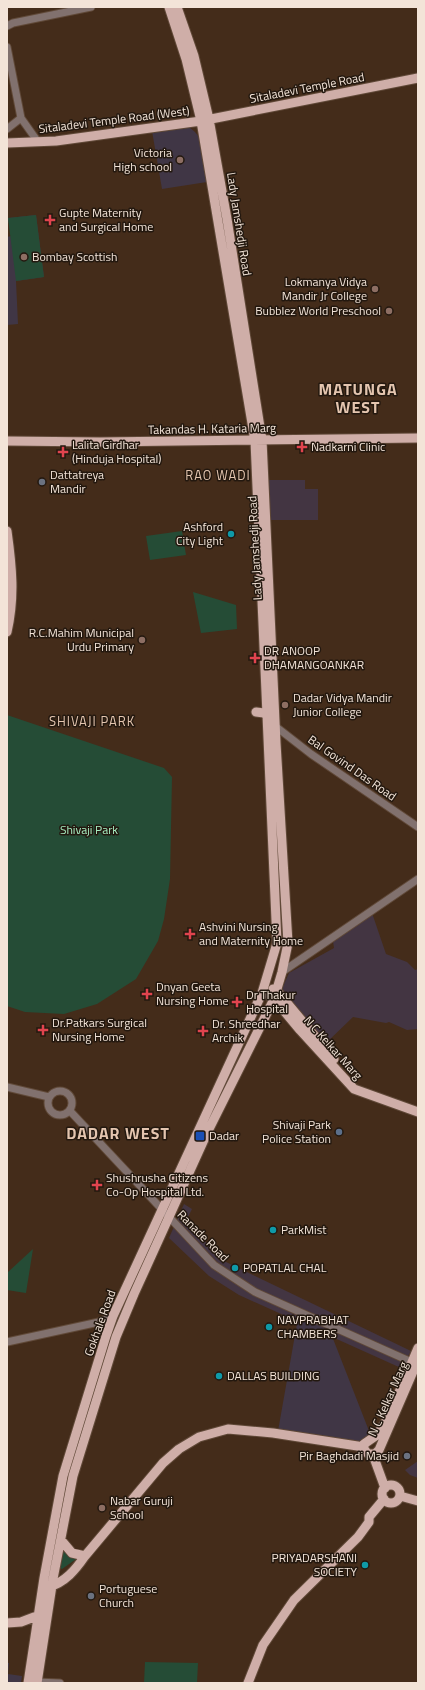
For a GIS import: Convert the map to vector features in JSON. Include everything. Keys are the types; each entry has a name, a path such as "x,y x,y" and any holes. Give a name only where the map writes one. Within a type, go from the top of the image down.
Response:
{"main road":[{"name":"Lady Jamshedji Road","path":"169,7 205,120"},
{"name":"Lady Jamshedji Road","path":"177,7 194,56 205,120 227,219 258,440 288,944 276,995"},
{"name":"Sitaladevi Temple Road","path":"205,120 418,78"},
{"name":"Sitaladevi Temple Road (West)","path":"7,143 56,141 205,120"},
{"name":"Takandas H. Kataria Marg","path":"7,441 100,442 418,438"},
{"name":"Lady Jamshedji Road","path":"258,440 277,943 263,990"},
{"path":"7,531 12,562 12,602 7,632"},
{"path":"256,712 264,713 268,716"},
{"name":"N C Kelkar Marg","path":"263,990 276,995 357,1084 418,1106"},
{"name":"Gokhale Road","path":"34,1683 42,1618 43,1588 50,1581 63,1476 113,1316 263,990"},
{"name":"N C Kelkar Marg","path":"276,995 300,1030 354,1089 418,1112"},
{"name":"Gokhale Road","path":"42,1618 73,1476 116,1336 208,1131 276,995"},
{"name":"N C Kelkar Marg","path":"377,1452 416,1363 418,1348"},
{"name":"N C Kelkar Marg","path":"364,1447 365,1442 372,1439 376,1435 388,1418 416,1363"},
{"path":"50,1581 60,1583 76,1569 83,1558 163,1462 199,1437 228,1429 273,1433 364,1447 366,1453 377,1452 387,1487 383,1494 386,1501"},
{"path":"386,1501 396,1502 400,1496 399,1490 396,1487 387,1487"},
{"path":"400,1496 418,1501"},
{"path":"248,1683 263,1645 294,1600 358,1537 369,1522 373,1520 386,1501"},
{"path":"60,1540 72,1553 83,1558"},
{"path":"7,1623 42,1618"}],"street":[{"path":"7,26 13,23 90,7"},
{"path":"7,47 21,118 38,142"},
{"path":"7,129 21,118"},
{"name":"Bal Govind Das Road","path":"275,726 292,740 418,827"},
{"path":"276,743 292,740"},
{"path":"282,972 418,879"},
{"path":"7,1087 35,1095 39,1094 48,1099"},
{"path":"60,1091 67,1092 72,1096 74,1102 70,1111 62,1114 55,1114 49,1109 48,1099 53,1093 60,1091"},
{"name":"Ranade Road","path":"70,1111 214,1266 256,1292 416,1363"},
{"path":"7,1342 99,1322 113,1316"},
{"path":"34,1683 60,1683"}],"shaded area":[{"name":"Victoria High school","path":"181,126 189,127 199,137 207,182 162,189 152,131"},
{"name":"Bombay Scottish","path":"36,215 44,277 16,281 18,324 7,325 7,237 11,236 8,218"},
{"path":"263,480 305,480 305,489 318,489 318,520 263,520"},
{"path":"372,913 386,954 407,962 415,970 418,969 418,1029 407,1030 389,1022 386,1023 353,1017 324,1045 281,991 289,973 334,948 333,941"},
{"path":"184,1204 192,1209 188,1217 194,1230 224,1261 411,1351 401,1368 239,1295 209,1276 169,1238"},
{"path":"298,1318 330,1331 371,1436 361,1442 278,1431"},
{"path":"418,1461 418,1478 410,1475 405,1470"},
{"path":"7,1663 9,1663 8,1674 22,1676 21,1683 7,1683"}],"green space":[{"name":"Bombay Scottish","path":"36,215 44,277 16,281 8,218"},
{"path":"182,531 186,555 150,560 146,536"},
{"path":"193,592 236,605 237,629 201,633"},
{"name":"Shivaji Park","path":"7,715 164,768 172,777 170,879 164,919 158,941 136,979 97,1004 64,1014 25,1012 7,1006"},
{"path":"33,1249 26,1293 7,1290 7,1273"},
{"path":"64,1548 79,1557 62,1569 60,1567"},
{"path":"145,1662 198,1663 197,1683 144,1683"}],"place":[{"name":"Victoria High school","path":"180,160"},
{"name":"Gupte Maternity and Surgical Home","path":"50,220"},
{"name":"Bombay Scottish","path":"24,257"},
{"name":"Lokmanya Vidya Mandir Jr College","path":"375,289"},
{"name":"Bubblez World Preschool","path":"389,311"},
{"name":"Nadkarni Clinic","path":"302,447"},
{"name":"Lalita Girdhar (Hinduja Hospital)","path":"63,452"},
{"name":"Dattatreya Mandir","path":"42,482"},
{"name":"Ashford City Light","path":"231,534"},
{"name":"R.C.Mahim Municipal Urdu Primary","path":"142,640"},
{"name":"DR ANOOP DHAMANGOANKAR","path":"255,658"},
{"name":"Dadar Vidya Mandir Junior College","path":"285,705"},
{"name":"Ashvini Nursing and Maternity Home","path":"190,934"},
{"name":"Dnyan Geeta Nursing Home","path":"147,994"},
{"name":"Dr Thakur Hospital","path":"237,1002"},
{"name":"Dr.Patkars Surgical Nursing Home","path":"43,1030"},
{"name":"Dr. Shreedhar Archik","path":"203,1031"},
{"name":"Shivaji Park Police Station","path":"339,1132"},
{"name":"Dadar","path":"200,1136"},
{"name":"Shushrusha Citizens Co-Op Hospital Ltd.","path":"97,1185"},
{"name":"ParkMist","path":"273,1230"},
{"name":"POPATLAL CHAL","path":"235,1268"},
{"name":"NAVPRABHAT CHAMBERS","path":"269,1327"},
{"name":"DALLAS BUILDING","path":"219,1376"},
{"name":"Pir Baghdadi Masjid","path":"407,1456"},
{"name":"Nabar Guruji School","path":"102,1508"},
{"name":"PRIYADARSHANI SOCIETY","path":"365,1565"},
{"name":"Portuguese Church","path":"91,1596"}],"district":[{"name":"MATUNGA WEST","path":"358,398"},
{"name":"RAO WADI","path":"218,475"},
{"name":"SHIVAJI PARK","path":"92,721"},
{"name":"DADAR WEST","path":"118,1133"}]}
